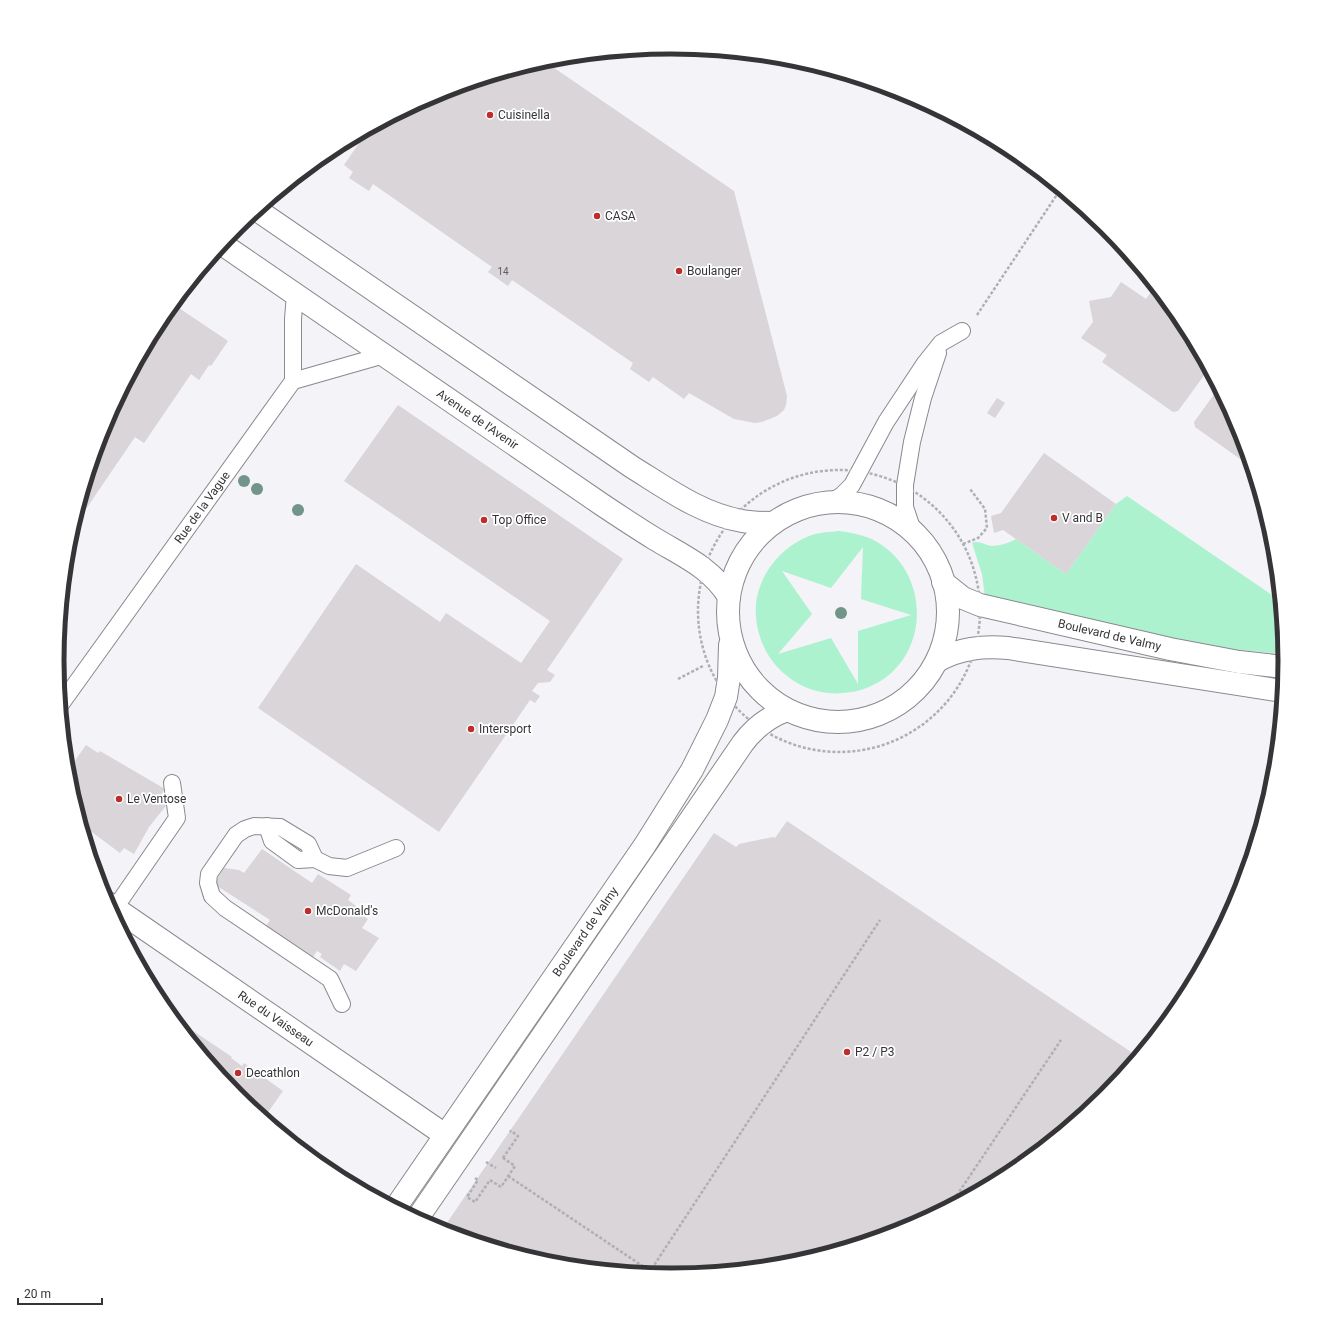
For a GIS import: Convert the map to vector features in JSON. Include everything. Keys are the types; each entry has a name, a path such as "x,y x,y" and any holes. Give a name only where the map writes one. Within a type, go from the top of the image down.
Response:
{"main road":[{"path":"261,213 632,467 672,492 707,510 731,518 742,521 773,523"},
{"name":"Avenue de l'Avenir","path":"227,247 601,504 703,568 720,583 729,597"},
{"path":"831,502 844,502 869,506 892,516 913,532 934,560 943,582 946,595 946,635 937,661 924,681 908,698 889,710 868,719 846,723 821,722 798,715 770,699 755,685 740,663 730,638 728,611 731,585 740,561 754,540 773,523 784,516 807,506 831,502"},
{"name":"Boulevard de Valmy","path":"943,582 963,598 980,605 1170,649 1239,662 1278,666"},
{"name":"Boulevard de Valmy","path":"399,1203 645,845 692,770 717,720 726,697 729,678 730,638"},
{"path":"937,661 954,652 975,648 1008,648 1277,690"},
{"name":"Boulevard de Valmy","path":"420,1214 743,743 757,727 767,719 787,710"},
{"name":"Rue du Vaisseau","path":"117,909 445,1135"}],"lane":[{"path":"295,294 293,319 293,381 384,355"},
{"path":"831,502 842,495 852,485 886,422 925,363 941,343 962,331"},
{"path":"913,532 905,507 905,485 912,442 923,398 941,343"},
{"name":"Rue de la Vague","path":"65,699 293,381"},
{"path":"114,901 177,818 172,783"},
{"path":"342,1004 330,979 225,908 212,896 208,883 209,874 236,835 244,828 254,826 280,827 308,844 315,859 329,866 347,868 396,848"}],"path":[{"path":"974,320 1058,194"},
{"path":"831,469 861,470 884,476 905,485 928,501 948,520 963,544 975,573 980,605 980,626 975,648 966,674 951,698 931,719 907,735 888,744 870,749 840,753 812,750 784,742 757,727 726,697 707,664 700,640 697,614 699,589 703,568 714,542 731,518 748,501 773,485 801,474 831,469"},
{"path":"963,544 978,538 987,528 985,509 970,489"},
{"path":"678,678 707,664"},
{"path":"652,1268 880,920"},
{"path":"956,1196 1061,1040"},
{"path":"473,1177 478,1180 467,1197 475,1202 490,1180 500,1188 515,1166 503,1158 518,1136 511,1131 508,1136"},
{"path":"508,1176 642,1267"}],"green space":[{"path":"1127,496 1273,596 1278,653 1217,648 985,597 982,574 972,543 979,542 995,546 1016,539 1066,574 1116,504"},
{"path":"839,531 868,538 877,542 893,554 905,569 913,586 916,605 916,624 912,642 903,659 890,674 874,685 862,689 850,692 828,693 806,688 793,681 779,669 762,644 757,624 756,604 758,593 767,571 782,553 801,540 812,535","holes":["863,547 861,599 911,615 858,631 858,684 831,638 778,654 812,614 782,571 831,588"]}],"building":[{"path":"551,66 734,191 787,396 784,410 777,416 762,422 755,423 734,419 689,393 684,399 653,377 649,382 630,369 633,363 512,280 508,286 488,272 492,267 373,184 369,191 349,178 353,172 344,165 363,138 402,117 438,100 475,86"},
{"path":"1121,282 1146,299 1151,292 1154,294 1196,358 1205,374 1178,411 1173,412 1102,362 1107,355 1081,338 1093,322 1089,301 1111,297"},
{"path":"178,307 228,341 211,366 209,365 199,380 191,374 144,443 135,437 81,516 96,466 126,393 145,357"},
{"path":"1215,393 1243,461 1195,427 1194,422"},
{"path":"997,398 1005,403 995,418 987,413"},
{"path":"398,405 623,559 547,670 555,675 550,682 538,683 532,691 540,696 535,703 530,700 439,832 258,708 356,564 440,622 446,613 521,663 550,621 344,481"},
{"name":"V and B","path":"1044,453 1116,504 1066,574 1003,530 994,533 991,516 1001,513"},
{"name":"Le Ventose","path":"86,745 98,753 100,751 165,789 160,796 169,802 149,827 134,854 124,848 120,853 87,829 75,779 72,761 74,762"},
{"name":"P2 / P3","path":"787,821 1133,1053 1100,1090 1071,1117 1040,1143 1008,1166 974,1187 903,1222 866,1236 828,1247 750,1263 710,1267 631,1267 591,1263 552,1256 475,1236 446,1225 714,833 736,847 739,844 773,837 775,838"},
{"name":"McDonald's","path":"262,849 312,883 318,874 351,895 348,900 360,909 358,913 368,919 362,928 379,938 356,971 344,964 340,971 320,957 322,954 317,951 313,957 266,926 270,920 214,884 224,868 239,870 244,873"},
{"name":"Decathlon","path":"185,1026 232,1057 231,1058 242,1066 244,1063 283,1091 267,1114 241,1090 214,1061"}],"place":[{"name":"Cuisinella","path":"490,115"},
{"name":"CASA","path":"597,216"},
{"name":"Boulanger","path":"679,271"},
{"name":"V and B","path":"1054,518"},
{"name":"Top Office","path":"484,520"},
{"name":"Intersport","path":"471,729"},
{"name":"Le Ventose","path":"119,799"},
{"name":"McDonald's","path":"308,911"},
{"name":"P2 / P3","path":"847,1052"},
{"name":"Decathlon","path":"238,1073"}]}
